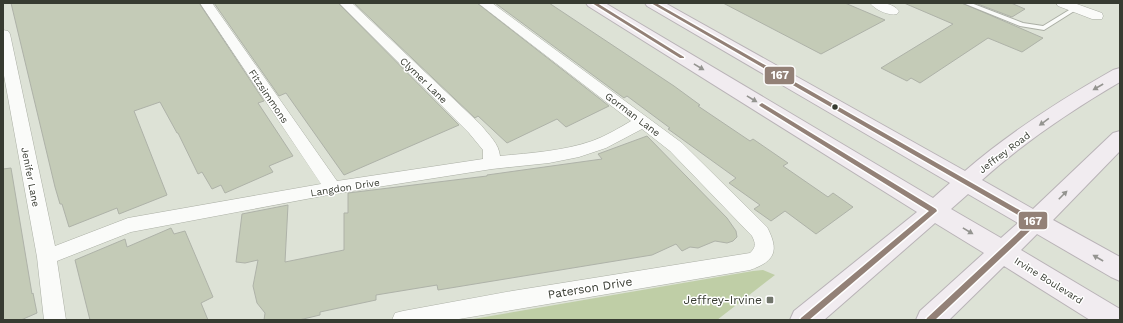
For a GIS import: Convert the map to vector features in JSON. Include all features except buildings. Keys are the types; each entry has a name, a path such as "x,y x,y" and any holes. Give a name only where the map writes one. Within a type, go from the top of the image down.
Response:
{"main road":[{"name":"Irvine Boulevard","path":"594,3 1114,320"},
{"path":"653,3 1120,270"},
{"name":"Jeffrey Road","path":"804,320 934,211 989,162 1075,100 1120,74"},
{"path":"930,320 1035,222 1120,138"}],"street":[{"name":"Fitzsimmons","path":"206,3 333,188"},
{"name":"Clymer Lane","path":"345,3 475,129 492,149 492,163"},
{"name":"Gorman Lane","path":"484,3 676,147 760,232 765,243"},
{"path":"876,3 893,10"},
{"path":"1062,3 1097,16"},
{"name":"Jenifer Lane","path":"3,34 47,256 55,320"},
{"name":"Langdon Drive","path":"47,256 128,225 333,188 492,163 550,157 579,151 600,144 643,122"},
{"name":"Paterson Drive","path":"403,320 512,300 750,262 758,259 764,252 765,243"}],"lane":[{"path":"966,3 1022,25 1044,28 1076,8"}],"green space":[{"path":"763,270 775,275 717,320 467,320 753,271"}],"transit line":[{"name":"167","path":"594,3 682,57"},
{"name":"167","path":"653,3 1035,222 930,320"},
{"name":"167","path":"762,105 934,211 804,320"}],"place":[{"name":"Jeffrey-Irvine","path":"770,300"}]}
